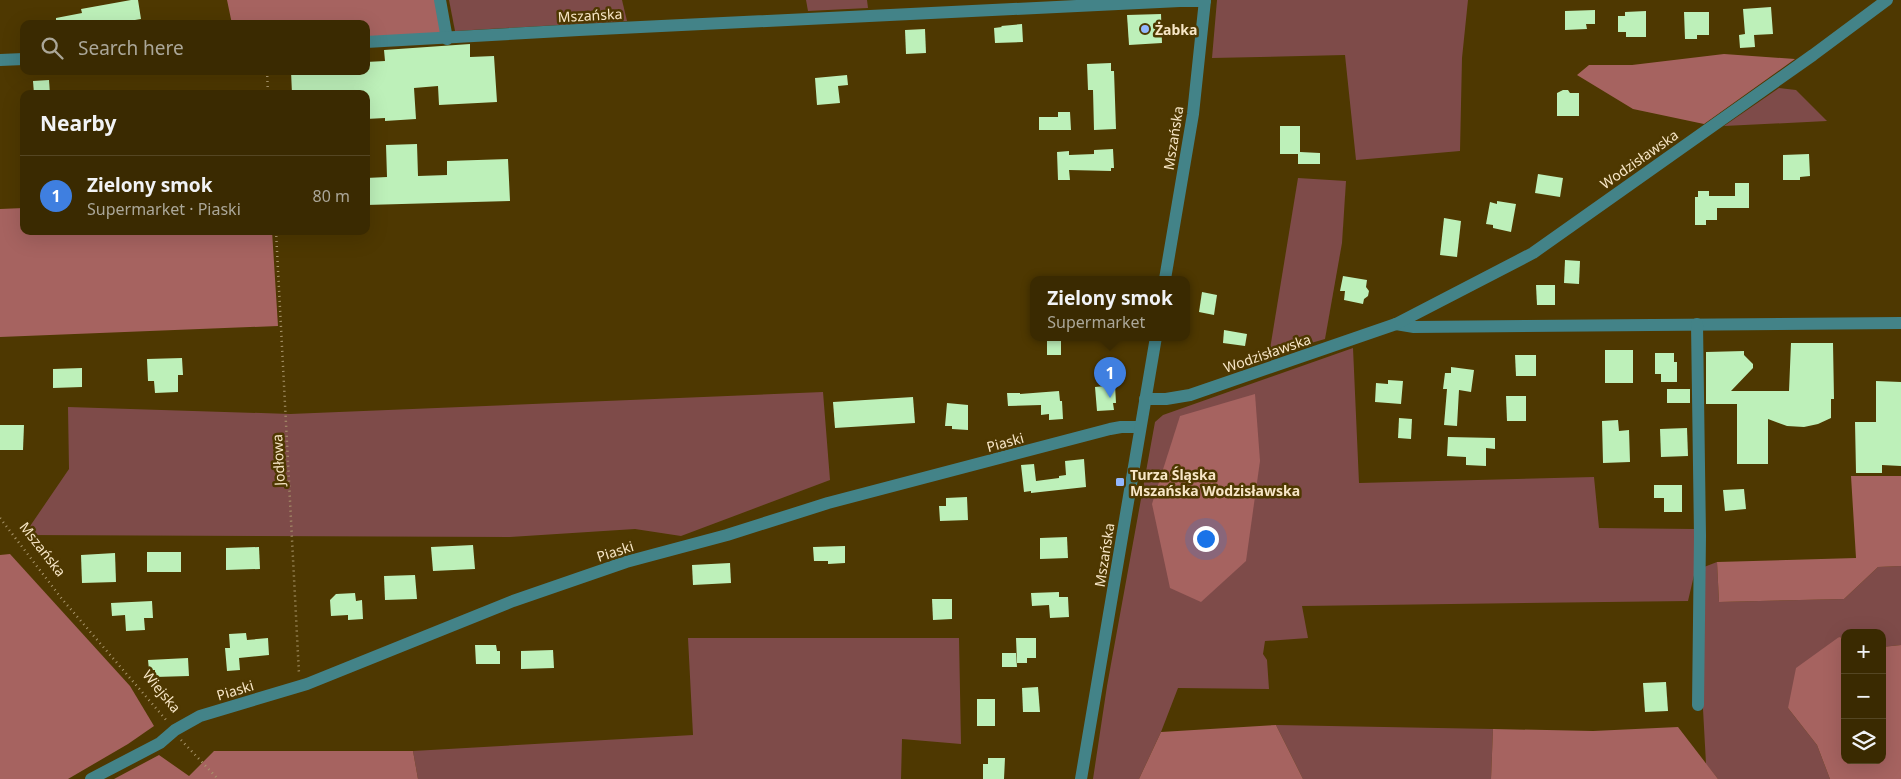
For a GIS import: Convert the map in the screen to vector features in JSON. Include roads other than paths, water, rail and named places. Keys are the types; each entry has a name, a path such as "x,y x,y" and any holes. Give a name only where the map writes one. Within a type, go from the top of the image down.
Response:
{"street":[{"path":"440,0 447,39"},
{"name":"Wodzisławska","path":"1145,399 1166,399 1196,394 1396,324 1534,253 1641,175 1813,55 1887,0"},
{"name":"Mszańska","path":"370,42 447,39 578,30 1205,1 1193,114 1166,276"},
{"path":"0,60 20,59"},
{"name":"Wodzisławska","path":"1396,324 1414,327 1901,324"},
{"path":"1698,324 1700,536 1698,705"},
{"name":"Mszańska","path":"1081,779 1155,341"},
{"name":"Piaski","path":"174,730 200,716 300,687 513,601 626,562 727,535 838,501 1121,427 1140,427"},
{"name":"Wiejska","path":"90,779 160,743 174,730"}],"place":[{"name":"Żabka","path":"1145,29"},
{"name":"Zielony smok","path":"1110,398"},
{"name":"Turza Śląska Mszańska Wodzisławska","path":"1120,482"}]}
